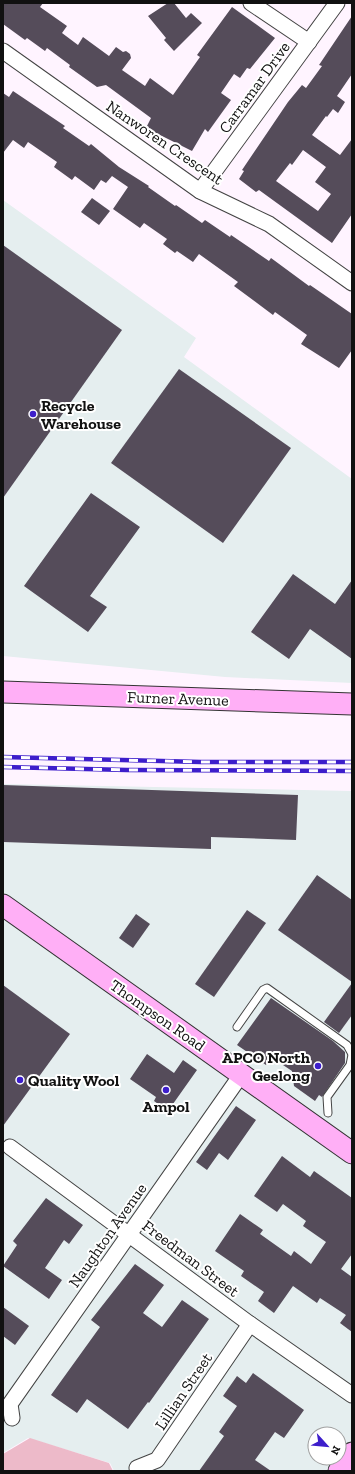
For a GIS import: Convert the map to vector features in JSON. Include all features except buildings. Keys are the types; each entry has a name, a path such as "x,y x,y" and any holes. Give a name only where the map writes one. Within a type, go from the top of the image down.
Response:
{"main road":[{"name":"Furner Avenue","path":"3,692 352,704"},
{"name":"Thompson Road","path":"3,905 352,1154"},
{"path":"339,1471 352,1453"}],"street":[{"path":"251,3 309,42"},
{"name":"Carramar Drive","path":"200,191 336,3"},
{"name":"Nanworen Crescent","path":"3,51 200,191 269,224 349,275"},
{"name":"Naughton Avenue","path":"12,1418 10,1404 241,1075"},
{"name":"Freedman Street","path":"7,1149 130,1234 250,1324 352,1395"},
{"name":"Lillian Street","path":"137,1468 158,1460 250,1324"}],"lane":[{"path":"237,1027 263,990 267,988 347,1045 352,1054 350,1065 327,1097 328,1113"}],"shaded area":[{"path":"3,200 196,338 184,357 352,479 352,683 225,677 3,656"},
{"path":"3,784 352,791 352,1471 114,1471 110,1463 28,1438 3,1453"},
{"path":"30,1438 109,1463 113,1471 3,1471 3,1454"}],"railway":[{"path":"3,757 201,762 352,762"},
{"path":"3,767 127,770 352,771"}],"place":[{"name":"Recycle Warehouse","path":"33,414"},
{"name":"APCO North Geelong","path":"318,1066"},
{"name":"Quality Wool","path":"20,1080"},
{"name":"Ampol","path":"166,1090"}]}
